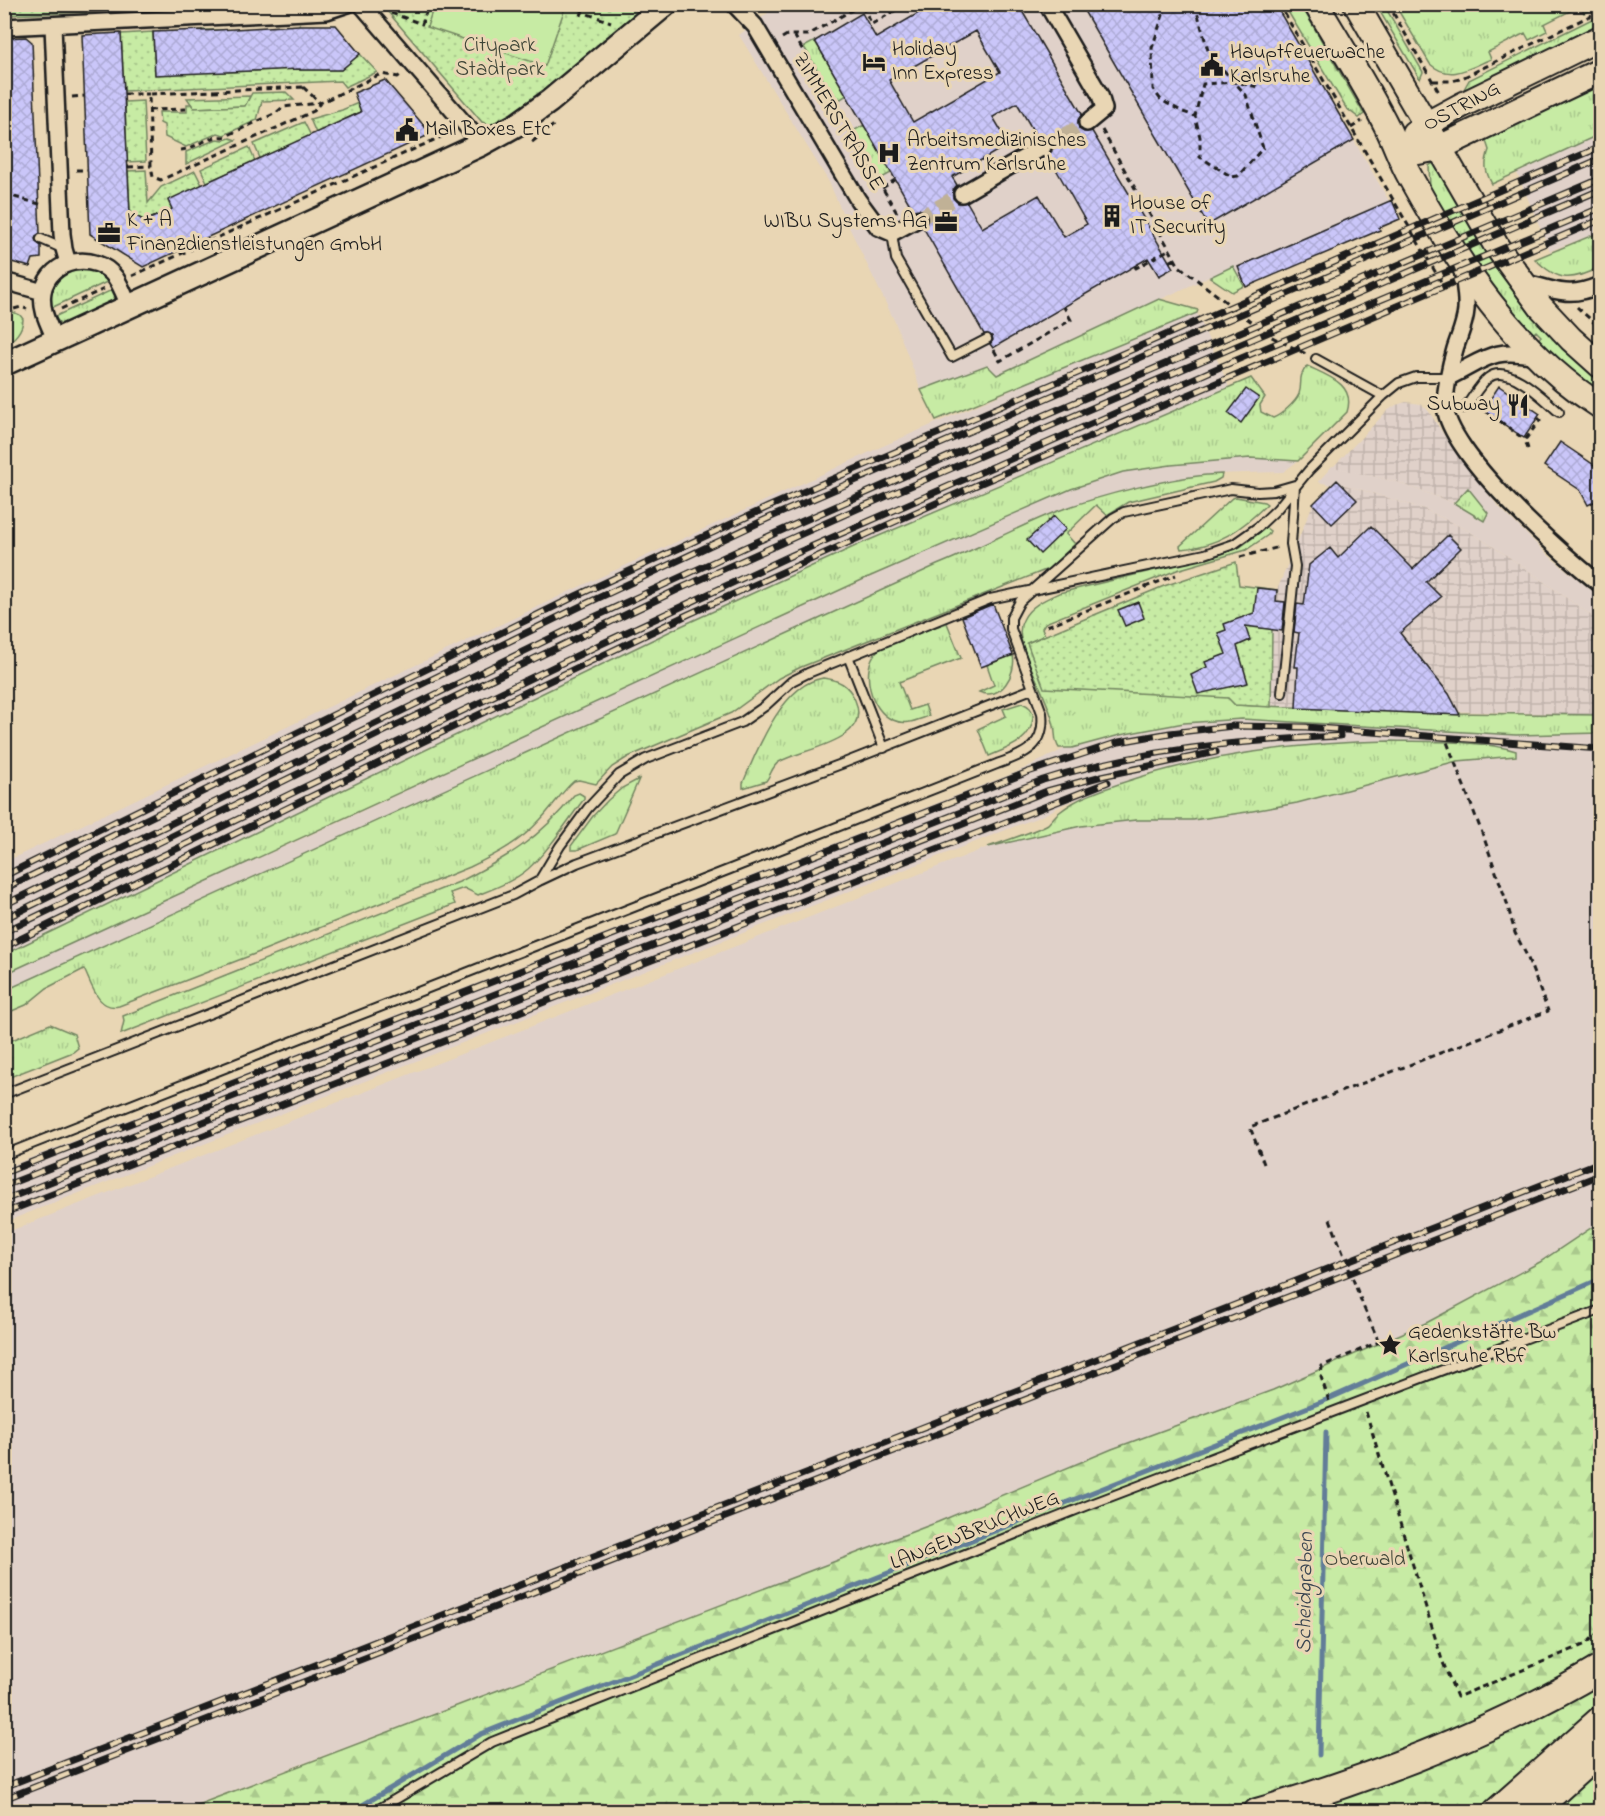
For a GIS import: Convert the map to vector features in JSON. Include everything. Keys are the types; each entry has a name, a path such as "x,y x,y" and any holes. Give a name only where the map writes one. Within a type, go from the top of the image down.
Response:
{"highway":[{"path":"1257,1812 1330,1790 1491,1726 1560,1692 1600,1669"},
{"path":"1496,1812 1600,1720"},
{"path":"1533,1812 1600,1751"}],"main road":[{"path":"4,364 482,144 518,124 550,101 666,4"},
{"path":"1316,4 1378,112 1430,213 1492,306 1538,356 1574,388 1600,406"},
{"path":"1356,4 1497,247 1522,283 1557,325 1600,365"},
{"name":"OSTRING","path":"1600,38 1425,125 1410,136 1398,150 1413,153 1439,148 1600,71"}],"street":[{"path":"4,27 327,11 348,4"},
{"path":"362,4 482,144"},
{"name":"ZIMMERSTRASSE","path":"734,4 755,26 768,46 858,200 878,227 905,226"},
{"path":"1047,4 1100,95 1104,109 1091,120"},
{"path":"53,26 61,210 66,256 47,282 43,292 43,306 56,341"},
{"path":"962,194 1043,147"},
{"path":"66,256 78,261 97,263 109,271 118,283 129,306"},
{"path":"1462,263 1466,310 1449,377 1445,407 1449,422 1473,458 1518,512 1564,555 1600,584"},
{"path":"4,281 43,292"},
{"path":"1522,283 1564,293 1578,293 1600,285"},
{"path":"1449,377 1491,354 1510,352 1538,356"}],"lane":[{"path":"905,226 896,260 952,357 986,339"},
{"path":"41,239 66,256"},
{"path":"1316,359 1383,396"},
{"path":"1465,408 1486,379 1500,374 1519,380 1559,412"},
{"path":"539,881 560,846 608,784 646,759 742,722 765,706 792,681 990,598 1205,554 1234,544 1258,527 1277,509 1295,485 1398,383 1416,377 1449,377"},
{"path":"1282,693 1295,566 1291,544 1295,485"},
{"path":"4,1155 1029,750 1040,739 1044,726 1042,713 1017,648 1011,618 1020,601 1113,519 1124,512 1231,489 1274,491 1295,485"},
{"path":"848,656 884,747"},
{"path":"4,1094 488,906 578,863 1032,689"},
{"name":"LANGENBRUCHWEG","path":"374,1812 492,1742 1086,1506 1600,1310"}],"path":[{"path":"389,12 422,24 429,4"},
{"path":"768,46 787,35 808,35 861,5 872,24 906,4"},
{"path":"1145,4 1160,10 1163,15 1152,48 1153,89 1161,100 1195,116"},
{"path":"1195,4 1209,54 1235,82 1246,95 1263,148 1238,176 1232,177 1200,158 1200,137 1195,116 1203,84 1235,82 1258,87"},
{"path":"1279,4 1350,128 1378,112"},
{"path":"1388,4 1433,81"},
{"path":"1408,94 1433,81 1460,79 1600,11"},
{"path":"794,35 905,226"},
{"path":"180,150 218,136 224,137 276,113 283,107 320,103 381,74"},
{"path":"124,94 303,87 320,103"},
{"path":"149,94 151,166 153,177 161,180 314,111 320,103"},
{"path":"149,110 186,109"},
{"path":"1091,120 1179,266 1270,336 1316,359"},
{"path":"45,316 467,125"},
{"path":"128,167 151,166"},
{"path":"882,188 895,180"},
{"path":"4,194 61,210"},
{"path":"1135,266 1136,268 1170,249"},
{"path":"1169,262 1175,259"},
{"path":"1564,293 1600,328"},
{"path":"986,339 1000,361 1071,320 1064,307"},
{"path":"1526,440 1540,420 1538,418"},
{"path":"1500,421 1526,440 1528,449"},
{"path":"1235,558 1291,544"},
{"path":"1047,626 1162,579 1183,573"},
{"path":"1264,1164 1250,1127 1548,1011 1527,956 1515,933 1484,838 1446,742"},
{"path":"1330,1219 1379,1342"},
{"path":"1325,1391 1321,1377 1322,1366 1379,1342 1390,1340"},
{"path":"1363,1402 1442,1660 1457,1697 1586,1644 1600,1631"}],"shaded area":[{"path":"762,5 1275,5 1399,218 1232,292 1209,277 997,375 987,365 921,390 895,322 829,182 739,35 768,13"},
{"path":"1600,134 1600,232 1550,251 1517,173"},
{"path":"1197,313 1229,387 860,544 679,627 5,954 5,862 568,592 883,446 1108,348"},
{"path":"1406,402 1421,404 1428,410 1456,454 1477,480 1454,503 1397,482 1333,467 1387,411"},
{"path":"1250,458 1298,461 1283,472 1216,474 1141,488 937,565 5,991 4,974 1001,518 1071,489 1123,472"},
{"path":"1332,466 1397,482 1488,513 1468,488 1477,480 1498,506 1549,556 1600,597 1600,622 1467,530 1424,509 1342,484 1337,480 1332,485 1318,482"},
{"path":"1337,480 1342,484 1424,509 1467,530 1600,622 1600,715 1271,707 1272,629 1277,590 1313,504"},
{"path":"1242,719 1516,735 1600,733 1600,1222 1540,1262 1428,1322 1273,1390 1112,1449 938,1522 179,1811 5,1811 5,1233 988,847 1081,826 1136,820 1193,820 1297,803 1457,761 1515,757 1516,751 1443,742 1353,742 1239,754 1151,773 1064,804 1044,815 5,1222 5,1168 1017,772 1064,749 1120,735 1184,723"}],"green space":[{"path":"320,4 280,10 275,5 5,15 4,5"},
{"path":"434,4 566,5 545,66 427,27"},
{"path":"1600,4 1584,13 1580,6 1544,24 1547,31 1529,40 1525,33 1488,52 1491,59 1453,73 1445,72 1430,64 1395,5"},
{"name":"Citypark Stadtpark","path":"382,5 649,5 540,97 496,127 482,122"},
{"path":"1284,5 1301,5 1364,114 1359,118 1346,108"},
{"path":"1376,5 1384,5 1423,72 1420,79"},
{"path":"1600,15 1600,28 1464,94 1463,91 1469,80"},
{"path":"299,25 300,70 341,70 360,54 377,72 345,87 340,81 124,91 121,34 153,32 155,74 204,72 202,30 226,30 228,72 275,70"},
{"path":"815,41 847,95 836,102 804,47"},
{"path":"1600,80 1600,134 1492,184 1486,167 1489,150 1486,141 1493,134"},
{"path":"286,92 294,100 262,101 257,120 224,135 218,133 186,147 165,137 164,125 160,123 159,112 187,112 187,104 191,104 194,108 245,106 252,93"},
{"path":"250,96 245,106 194,108 187,98"},
{"path":"143,101 146,161 127,162 125,102"},
{"path":"358,103 361,112 316,133 310,119"},
{"path":"304,122 311,136 260,158 254,144"},
{"path":"864,125 891,173 880,179 853,131"},
{"path":"217,139 236,140 186,164 186,152"},
{"path":"249,147 255,161 207,182 201,169"},
{"path":"1435,162 1600,374 1600,393 1536,342 1541,336 1536,331 1530,337 1505,308 1436,205 1430,188 1429,166"},
{"path":"146,170 148,203 161,187 195,171 202,185 168,201 172,209 145,221 130,213 128,171"},
{"path":"1600,232 1600,267 1590,272 1573,277 1559,276 1535,259"},
{"path":"1233,266 1244,286 1232,292 1210,277"},
{"path":"82,269 101,273 109,281 51,308 52,293 58,281"},
{"path":"114,289 113,301 69,324 61,324 54,317"},
{"path":"1159,299 1198,310 1197,313 936,420 921,390 987,365 997,375"},
{"path":"13,312 20,315 23,323 12,340 5,344 5,315"},
{"path":"1307,366 1338,382 1348,394 1349,402 1347,412 1298,461 1250,458 1171,465 1123,472 1071,489 864,579 5,974 5,954 679,627 860,544 1251,378 1265,397 1260,405 1261,412 1273,418 1288,408 1299,394 1302,374"},
{"path":"1222,474 1221,478 1214,482 1128,502 1107,515 1096,505 1066,534 1075,544 1048,569 801,667 779,678 731,713 628,757 612,767 596,784 574,781 524,835 499,852 470,867 119,1006 112,1007 101,1001 84,969 47,988 26,1005 5,1014 4,991 1040,518 1137,487 1182,478"},
{"path":"1468,488 1488,513 1484,521 1454,503"},
{"path":"1232,498 1267,504 1228,535 1206,545 1181,549 1180,546"},
{"path":"1266,528 1270,531 1268,535 1246,550 1177,570 1045,623 1042,628 1045,635 1027,643 1229,698 1235,705 1450,713 1600,715 1600,733 1516,735 1242,719 1184,723 1120,735 1072,748 1059,748 1048,705 1021,640 1021,626 1029,611 1059,593 1222,554 1240,547"},
{"path":"1236,562 1239,585 1277,590 1272,629 1271,707 1235,705 1228,698 1044,688 1027,643 1164,586"},
{"path":"947,623 961,658 899,682 910,710 925,705 929,716 911,722 893,720 878,708 873,699 869,678 872,659 883,647"},
{"path":"1013,655 1014,662 1006,684 994,693 979,692 994,685 987,665"},
{"path":"823,678 834,680 849,690 855,700 858,714 854,725 833,742 779,762 766,781 743,788 743,783 764,737 783,705 795,692 808,683"},
{"path":"1022,703 1030,708 1033,714 1032,725 1028,732 1018,742 989,756 978,729 1006,716 1003,709"},
{"path":"1390,741 1487,745 1516,751 1516,756 1457,761 1297,803 1247,812 1193,820 1136,820 1081,826 988,847 1048,824 1061,811 1085,797 1162,771 1237,754 1275,749"},
{"path":"639,779 615,834 577,850 571,850 571,846 593,816 608,800 622,788"},
{"path":"579,793 584,796 584,799 551,844 528,869 511,881 478,895 464,888 450,893 455,904 121,1034 123,1016 459,882 507,856 535,836 574,795"},
{"path":"50,1024 74,1034 78,1048 5,1079 5,1043"},
{"name":"Oberwald","path":"1600,1222 1600,1658 1436,1740 1268,1798 1212,1811 179,1812 938,1522 1112,1449 1273,1390 1428,1322 1540,1262"},
{"path":"1600,1680 1600,1708 1483,1811 1336,1811 1329,1799"},
{"path":"1600,1775 1600,1811 1548,1812 1587,1776"}],"building":[{"path":"934,4 1018,4 1082,114 1078,120 1079,129 1084,132 1092,131 1173,268 1159,276 1148,258 993,348 990,344 993,340 992,336 984,334 923,227 928,220 926,214 919,209 913,210 815,41 862,13 876,38","holes":["976,31 1000,72 913,122 889,80","1017,103 1038,139 1047,138 1052,143 1052,151 1048,155 1087,224 1064,237 1039,195 982,228 967,202 958,203 953,198 953,190 957,185 952,177 1009,144 993,117"]},
{"path":"1080,4 1275,4 1354,140 1208,225"},
{"path":"336,25 360,54 341,70 300,69 155,75 153,32"},
{"path":"121,33 130,213 145,221 172,209 168,200 361,112 354,93 385,80 431,134 143,267 90,234 82,35"},
{"path":"26,37 32,42 40,233 35,239 41,246 41,258 33,259 30,267 4,260 4,38"},
{"path":"1392,200 1400,219 1379,228 1380,230 1246,287 1238,267"},
{"path":"1499,386 1540,414 1524,438 1483,410"},
{"path":"1246,389 1259,398 1241,423 1228,413"},
{"path":"1560,442 1600,469 1600,499 1588,505 1580,490 1544,466"},
{"path":"1337,480 1357,500 1332,524 1313,504"},
{"path":"1054,516 1066,529 1040,554 1027,540"},
{"path":"1371,526 1413,569 1448,535 1461,548 1426,582 1441,597 1400,633 1449,694 1460,715 1296,708 1298,667 1295,667 1299,633 1294,632 1297,604 1304,605 1309,565 1330,548 1338,558"},
{"path":"1257,588 1277,590 1276,601 1285,602 1282,631 1245,626 1250,640 1237,646 1248,683 1198,694 1191,675 1207,667 1205,662 1226,654 1218,633 1226,630 1224,624 1254,613"},
{"path":"1138,602 1144,618 1125,626 1118,610"},
{"path":"993,604 1013,655 981,667 962,617"}],"waterway":[{"path":"351,1812 481,1734 1326,1400 1600,1279"},
{"name":"Scheidgraben","path":"1319,1755 1326,1432"}],"tunnel":[{"path":"1043,147 1087,123"},
{"path":"918,219 962,194"}],"railway":[{"path":"4,876 576,596 768,507 1600,147"},
{"path":"4,889 579,607 771,517 1600,159"},
{"path":"4,905 588,620 778,532 970,447 1600,179"},
{"path":"4,919 679,589 859,508 1600,190"},
{"path":"4,932 599,645 790,556 1220,367 1600,208"},
{"path":"4,947 689,614 981,483 1600,220"},
{"path":"4,1173 1028,772 1119,742 1170,733 1233,726 1306,727 1600,749"},
{"path":"4,1186 1043,780 1080,769 1190,748 1340,736"},
{"path":"4,1200 1047,791 1102,776 1216,752"},
{"path":"4,1213 1108,782"},
{"path":"4,1787 1600,1162"},
{"path":"4,1799 1600,1175"}],"place":[{"name":"Holiday Inn Express","path":"874,62"},
{"name":"Hauptfeuerwache Karlsruhe","path":"1212,65"},
{"name":"Mail Boxes Etc","path":"407,130"},
{"name":"Arbeitsmedizinisches Zentrum Karlsruhe","path":"889,153"},
{"name":"House of IT Security","path":"1112,216"},
{"name":"WIBU Systems AG","path":"946,222"},
{"name":"K + A Finanzdienstleistungen GmbH","path":"109,233"},
{"name":"Subway","path":"1518,405"},
{"name":"Gedenkstätte Bw Karlsruhe Rbf","path":"1390,1345"}]}
